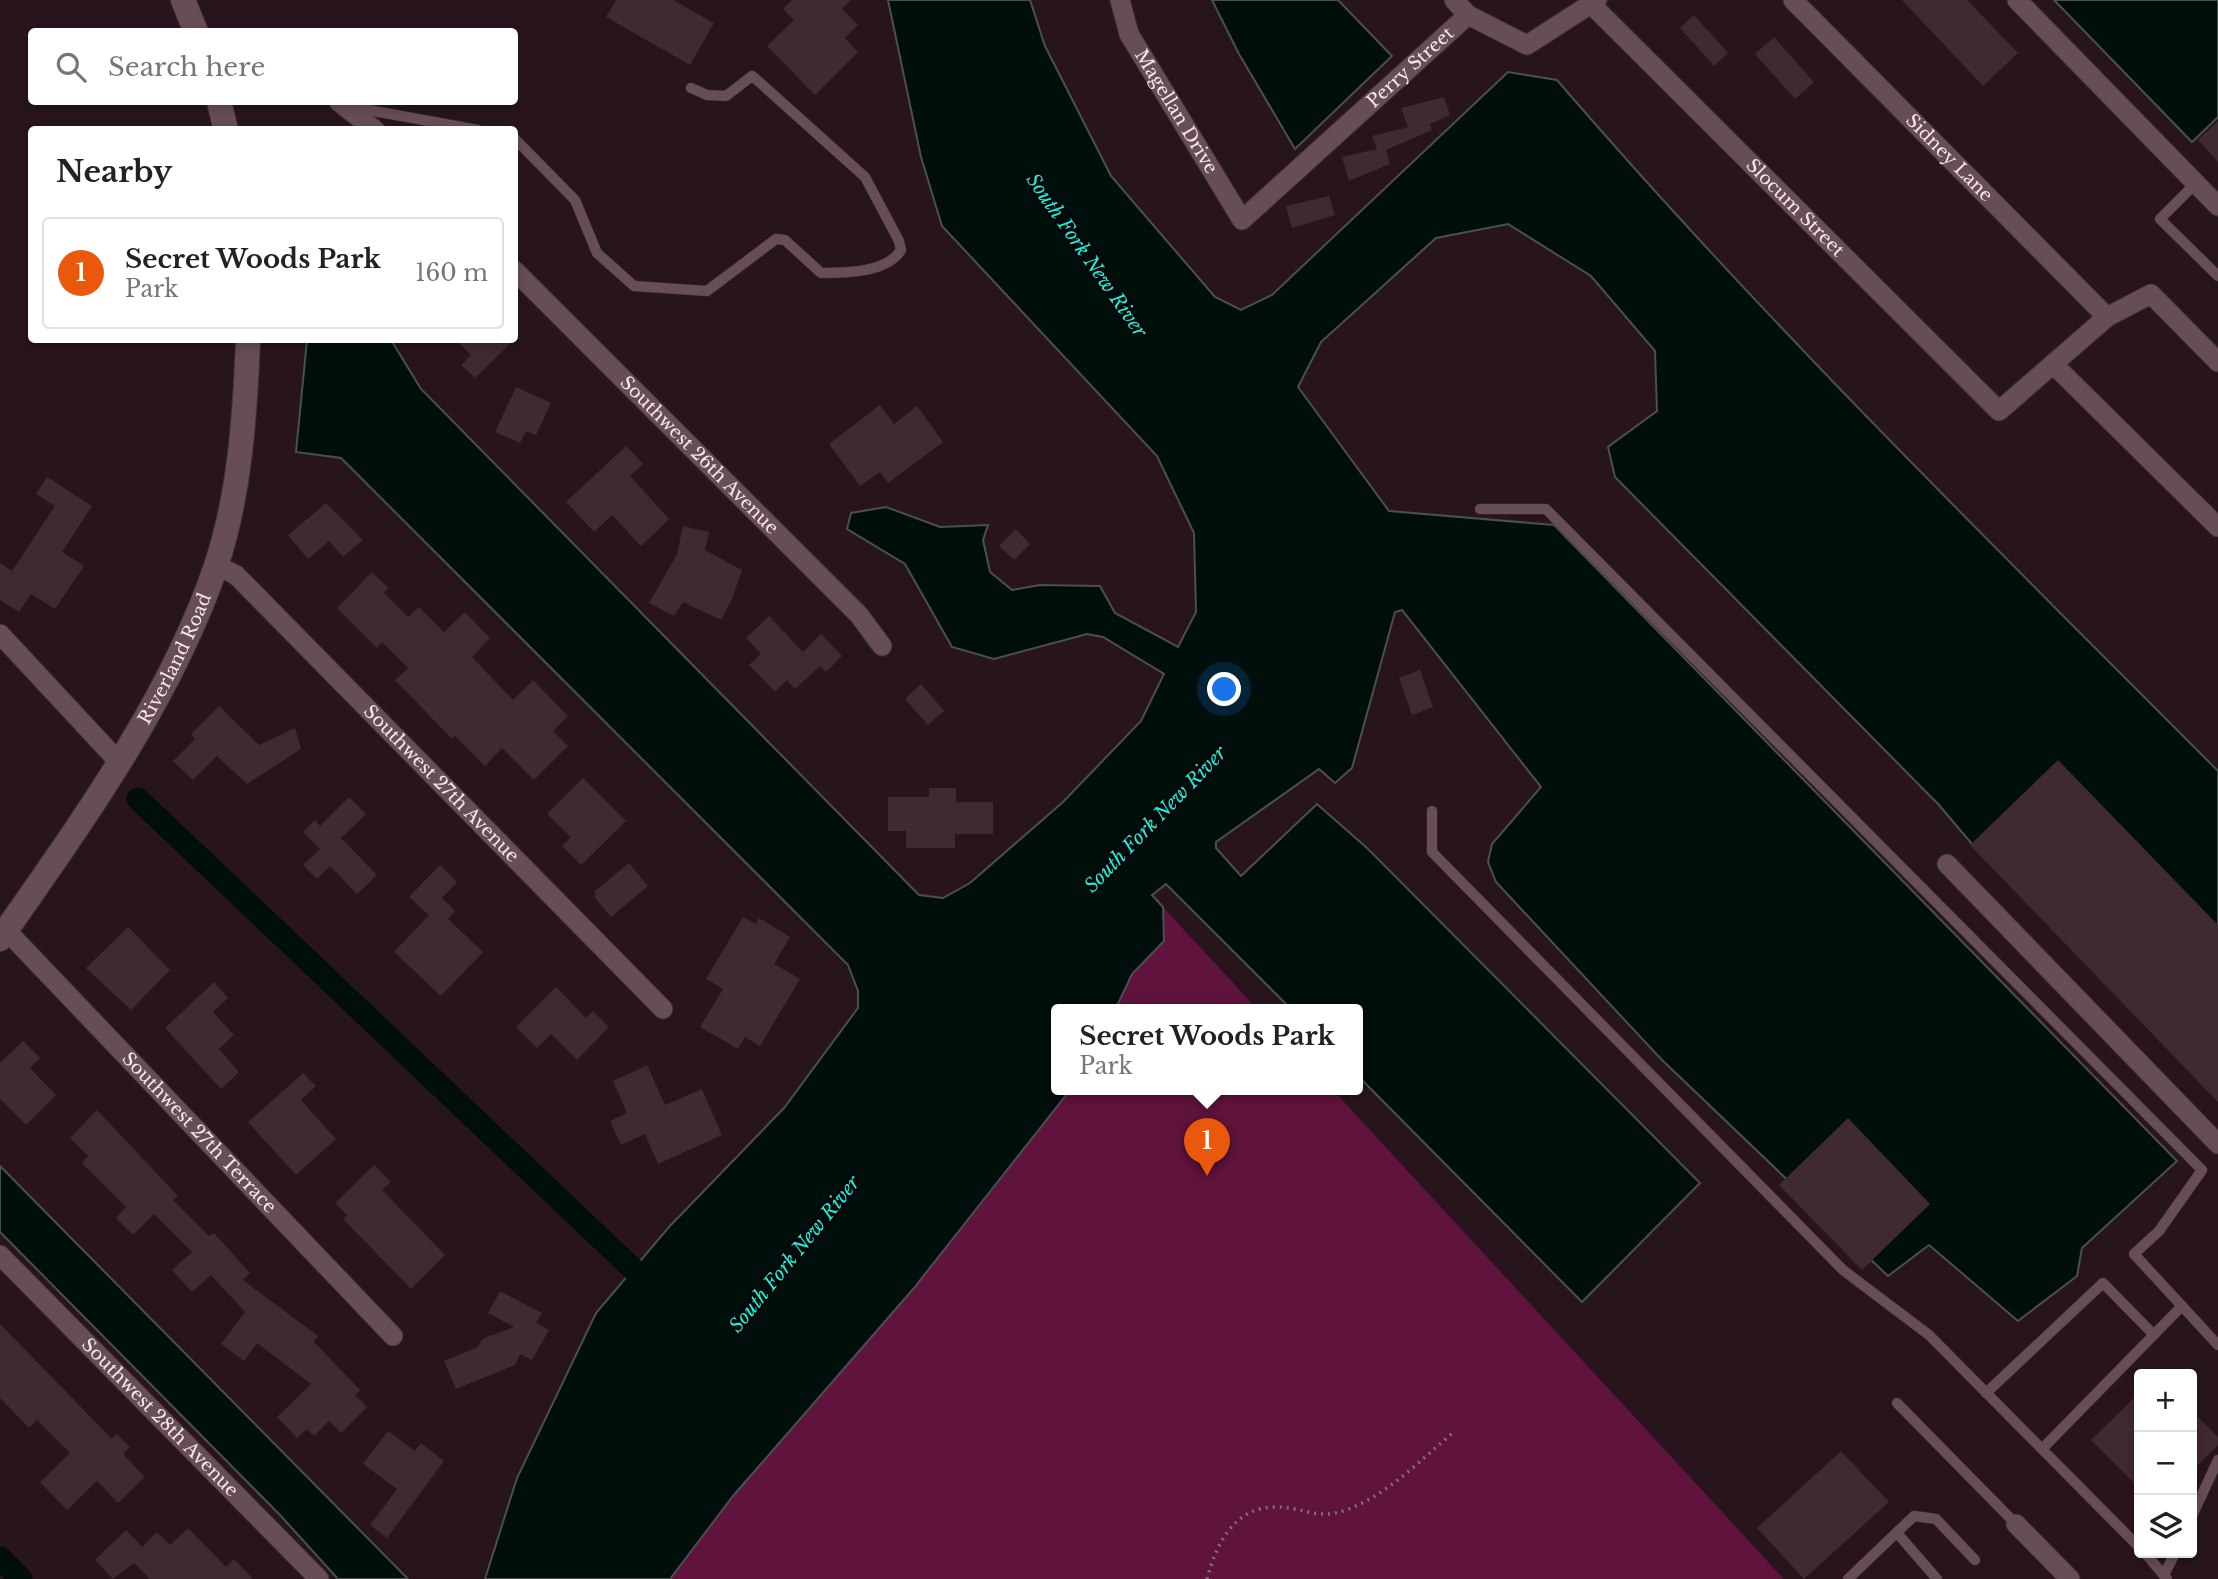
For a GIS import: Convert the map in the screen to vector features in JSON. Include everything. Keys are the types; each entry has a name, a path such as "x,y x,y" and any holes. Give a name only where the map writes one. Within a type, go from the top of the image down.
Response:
{"street":[{"path":"183,0 194,28"},
{"name":"Magellan Drive","path":"1120,0 1129,34 1242,220"},
{"path":"1454,0 1468,16"},
{"name":"Sidney Lane","path":"1793,0 2107,317"},
{"path":"2017,0 2218,206"},
{"name":"Perry Street","path":"1242,220 1468,16 1527,45 1595,3"},
{"name":"Slocum Street","path":"1595,3 1999,411 2053,364"},
{"path":"220,105 225,126"},
{"path":"343,105 370,126"},
{"name":"Southwest 26th Avenue","path":"518,274 859,615 882,646"},
{"path":"2218,362 2151,293 2107,317 2053,364 2218,527"},
{"name":"Riverland Road","path":"3,934 118,761 170,674 216,565 233,494 244,421 248,343"},
{"name":"Southwest 27th Avenue","path":"216,565 236,575 663,1009"},
{"path":"0,634 118,761"},
{"path":"1947,864 2218,1144"},
{"name":"Southwest 27th Terrace","path":"3,934 393,1336"},
{"name":"Southwest 28th Avenue","path":"0,1255 319,1579"},
{"path":"2016,1524 2070,1579"}],"lane":[{"path":"518,142 575,200 597,253 634,286 706,291 776,239 785,240 821,273 850,272 891,261 898,256 901,250 900,241 865,177 757,80 751,76 726,96 707,95 691,88"},
{"path":"347,105 457,126"},
{"path":"2196,183 2160,219 2218,276"},
{"path":"1480,509 1546,509 2202,1171 2159,1231 2134,1254 2218,1345"},
{"path":"1432,811 1432,852 1843,1270 1929,1335 2134,1542"},
{"path":"1986,1393 2103,1283 2154,1335"},
{"path":"2042,1449 2182,1306"},
{"path":"1897,1403 2016,1524"},
{"path":"2197,1505 2218,1460"},
{"path":"1855,1577 1913,1516 1936,1519 1975,1560"},
{"path":"1897,1533 1937,1579"},
{"path":"2150,1558 2166,1576 2173,1558"}],"path":[{"path":"1207,1579 1221,1537 1246,1514 1274,1507 1328,1516 1350,1508 1380,1494 1454,1432"}],"shaded area":[{"path":"1163,907 1252,1004 1118,1004 1132,974 1164,941"},
{"path":"1066,1095 1338,1095 1784,1579 670,1579 733,1496 914,1288"}],"water":[{"name":"South Fork New River","path":"888,0 1030,0 1045,46 1111,176 1215,297 1241,310 1272,295 1508,72 1557,80 1798,346 2218,771 2218,1096 1972,844 1939,805 1615,477 1608,447 1657,411 1655,351 1591,276 1508,224 1436,238 1321,342 1298,387 1389,511 1554,525 2177,1161 2082,1248 2077,1276 2018,1321 1929,1245 1888,1276 1661,1059 1496,882 1488,862 1492,844 1541,787 1402,610 1395,612 1352,768 1335,783 1319,769 1216,842 1216,848 1241,876 1317,804 1367,848 1700,1183 1582,1302 1363,1081 1363,1004 1286,1004 1166,884 1152,895 1163,907 1164,941 1132,974 1118,1004 1051,1004 1051,1095 1066,1095 914,1288 733,1496 670,1579 485,1579 517,1478 596,1313 669,1227 784,1108 858,1008 858,991 848,965 341,458 296,452 307,343 393,343 421,389 919,895 943,898 970,883 1063,802 1141,721 1164,674 1103,637 1087,634 994,659 952,647 905,564 847,529 851,513 886,507 940,527 988,525 983,540 990,572 1012,590 1040,585 1100,586 1115,613 1178,647 1196,612 1194,533 1157,456 942,226 921,157"},
{"path":"1212,0 1338,0 1392,56 1295,149 1239,54"},
{"path":"2054,0 2218,0 2218,117 2192,142"},
{"path":"0,1166 408,1579 338,1579 280,1515 0,1232"}],"building":[{"path":"616,0 673,0 714,23 690,65 606,17"},
{"path":"792,0 851,0 842,9 858,25 845,38 858,52 815,95 767,46 794,20 783,9"},
{"path":"1902,0 1967,0 2018,53 1983,86"},
{"path":"1694,15 1728,53 1714,66 1680,28"},
{"path":"1774,37 1814,82 1795,99 1755,54"},
{"path":"1444,97 1450,115 1430,124 1432,130 1386,150 1390,164 1349,181 1342,157 1377,149 1372,136 1408,127 1401,108"},
{"path":"2218,121 2218,162 2198,140"},
{"path":"1329,196 1335,215 1292,228 1286,206"},
{"path":"458,343 511,343 475,378 461,365 471,355"},
{"path":"516,387 551,403 536,435 526,431 520,443 495,432"},
{"path":"880,405 894,424 917,406 943,442 888,483 880,472 860,486 829,444"},
{"path":"626,446 643,464 630,476 669,519 641,546 612,515 594,532 566,502"},
{"path":"47,477 92,506 62,552 84,566 55,609 31,594 19,612 0,600 0,563 12,571 55,506 36,494"},
{"path":"326,503 363,540 343,557 329,541 308,559 288,535"},
{"path":"683,526 709,532 705,550 742,570 721,620 683,602 674,616 649,603 677,554"},
{"path":"1016,529 1030,544 1014,560 999,546"},
{"path":"372,572 388,588 384,593 408,617 419,607 444,632 465,612 490,638 472,657 513,700 533,680 568,716 553,731 568,746 534,780 502,748 485,766 455,736 452,739 395,680 408,668 382,642 377,648 337,608"},
{"path":"769,616 803,652 821,634 842,656 826,672 820,666 795,689 787,680 775,692 749,665 761,654 746,638"},
{"path":"1420,670 1433,707 1412,715 1399,678"},
{"path":"921,684 944,711 928,725 905,699"},
{"path":"219,706 259,745 295,728 301,749 247,784 217,756 193,780 173,761 195,739 191,734"},
{"path":"2058,760 2218,925 2218,1102 1970,845"},
{"path":"583,778 626,821 581,865 562,846 571,837 547,814"},
{"path":"929,788 956,788 956,802 993,802 993,834 955,834 955,848 906,848 906,831 888,831 888,797 929,797"},
{"path":"349,797 366,814 341,838 377,875 357,894 330,866 317,879 303,865 320,849 303,832 315,820 320,826"},
{"path":"629,863 648,886 611,917 595,898 595,891"},
{"path":"440,865 457,882 442,898 455,911 448,919 483,952 441,996 394,952 429,915 409,897"},
{"path":"743,917 756,924 759,918 790,937 774,964 800,979 760,1046 745,1037 738,1049 700,1027 723,989 706,979"},
{"path":"128,927 170,970 131,1010 86,968"},
{"path":"214,982 228,998 213,1012 234,1035 219,1049 239,1072 221,1089 165,1028"},
{"path":"556,987 586,1018 593,1011 609,1027 577,1060 551,1034 537,1048 516,1027"},
{"path":"23,1041 40,1058 30,1068 56,1095 26,1125 0,1099 0,1063"},
{"path":"647,1065 665,1105 702,1089 722,1135 658,1164 645,1134 621,1145 610,1121 627,1113 613,1081"},
{"path":"303,1073 316,1086 301,1100 336,1139 296,1175 248,1122"},
{"path":"97,1110 178,1196 173,1200 209,1236 214,1233 250,1273 243,1280 318,1336 314,1342 360,1390 355,1395 367,1407 341,1433 329,1421 314,1436 307,1429 297,1438 277,1417 311,1384 257,1343 244,1361 221,1344 245,1312 211,1275 192,1292 172,1270 192,1252 154,1214 133,1235 116,1218 126,1207 82,1163 88,1156 70,1138"},
{"path":"1848,1118 1930,1204 1862,1270 1779,1185"},
{"path":"374,1165 391,1182 382,1190 445,1255 411,1289 343,1219 347,1215 335,1203"},
{"path":"500,1291 542,1313 536,1323 549,1330 532,1360 520,1354 515,1365 456,1389 444,1361 478,1347 482,1339 514,1327 488,1313"},
{"path":"0,1324 112,1439 117,1434 130,1447 123,1454 145,1477 118,1503 97,1481 67,1510 40,1482 70,1453 37,1420 29,1428 0,1398"},
{"path":"2134,1398 2134,1483 2091,1440"},
{"path":"2197,1416 2218,1437 2218,1445 2197,1466"},
{"path":"388,1431 415,1451 421,1443 444,1461 387,1538 370,1525 397,1489 363,1464"},
{"path":"1841,1451 1889,1502 1804,1579 1757,1528"},
{"path":"188,1528 226,1567 234,1559 253,1579 150,1579 134,1563 113,1579 95,1560 126,1530 142,1547 157,1532 170,1545"}],"waterway":[{"path":"138,799 656,1291"},
{"path":"0,1558 21,1579"}],"place":[{"name":"Secret Woods Park","path":"1207,1176"}]}
